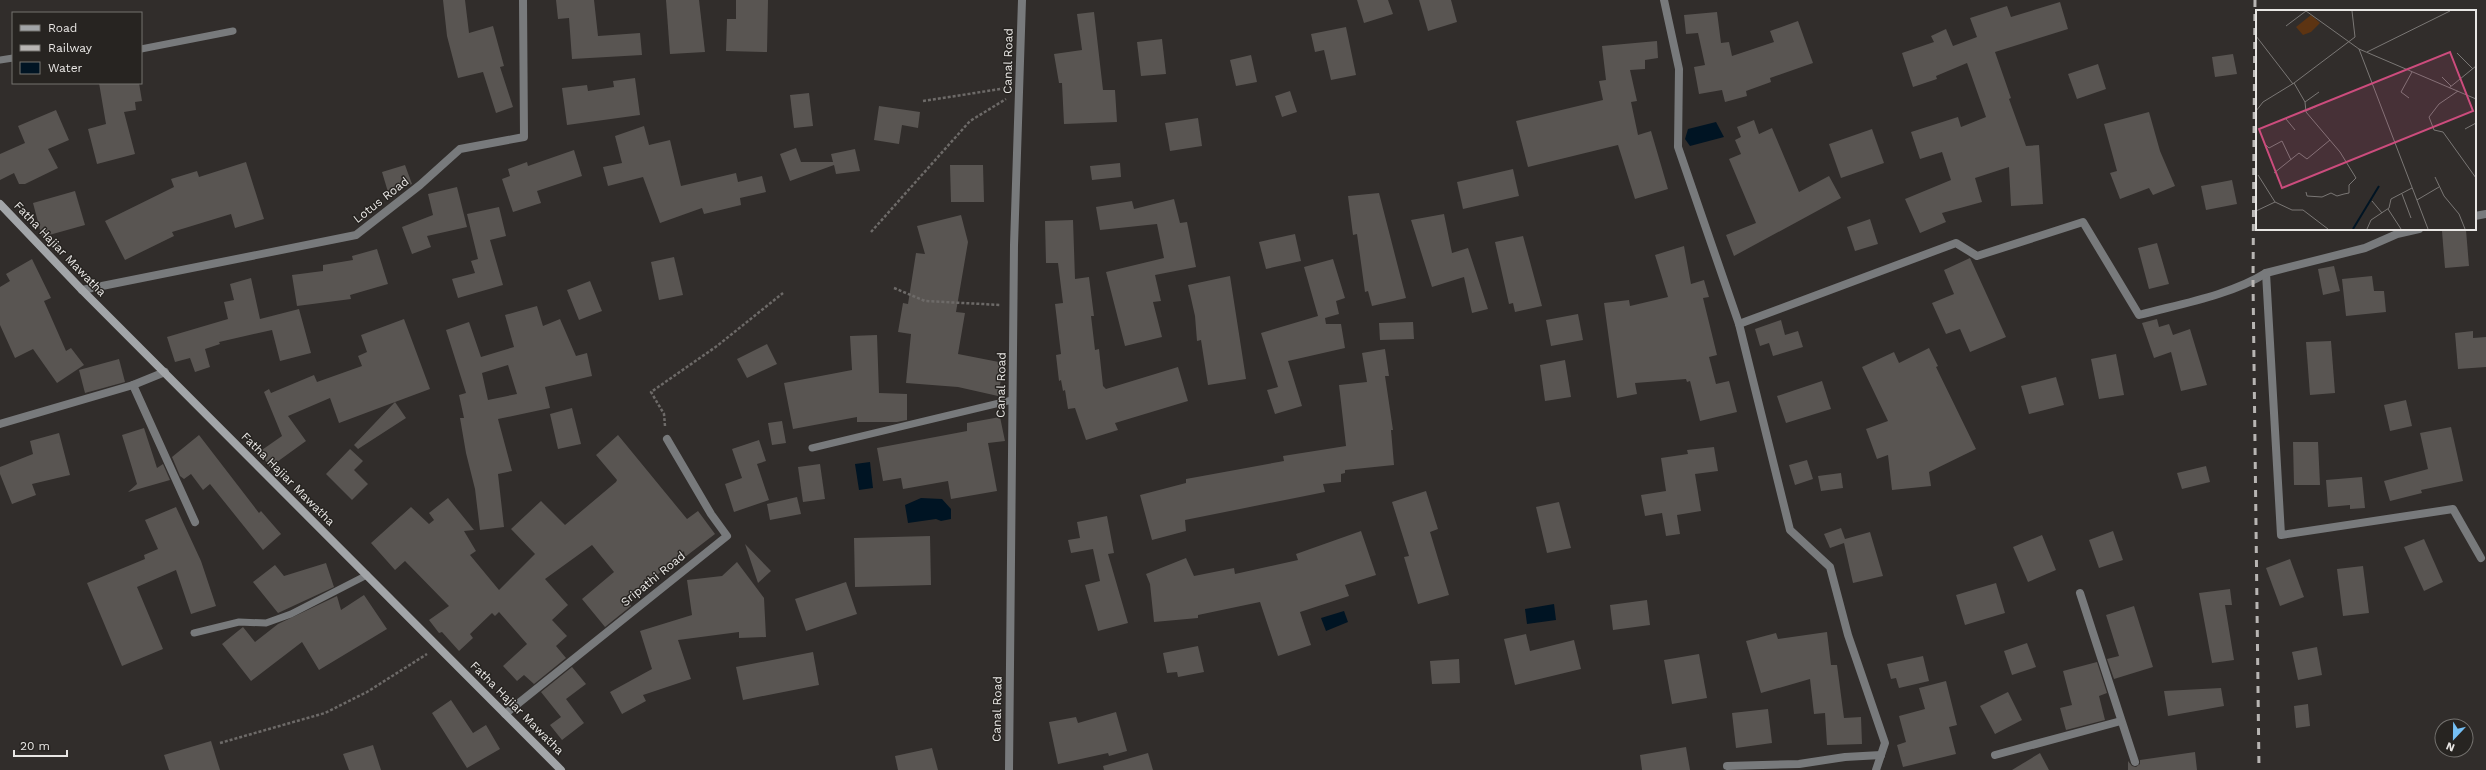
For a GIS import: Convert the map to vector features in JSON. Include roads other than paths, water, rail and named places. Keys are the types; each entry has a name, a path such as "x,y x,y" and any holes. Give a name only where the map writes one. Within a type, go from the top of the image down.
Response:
{"street":[{"name":"Lotus Road","path":"82,290 356,235 420,185 460,149 524,137 523,0"},
{"name":"Canal Road","path":"1009,770 1013,306 1022,0"},
{"path":"1664,0 1679,69 1678,147 1739,324 1790,530 1830,567 1848,635 1885,743 1876,770"},
{"name":"Fatha Hajiar Mawatha","path":"0,204 82,290 439,646 561,770"},
{"path":"2476,216 2486,214"},
{"path":"1739,324 1956,243 1977,256 2083,222 2139,316 2234,288 2253,281 2266,273 2365,248 2397,234 2415,230"},
{"path":"2266,273 2281,535 2453,509 2481,558"},
{"path":"0,424 133,385 164,372"},
{"path":"133,385 195,522"},
{"name":"Sripathi Road","path":"505,714 728,536 710,514 667,439"},
{"path":"2080,592 2135,762"},
{"path":"1995,755 2121,721"},
{"path":"1727,766 1799,764 1845,757 1881,755"}],"lane":[{"path":"142,49 234,31"},
{"path":"0,60 12,58"},
{"path":"812,448 1012,400"},
{"path":"194,633 239,622 266,623 291,614 367,574"}],"water":[{"path":"1716,122 1724,137 1690,146 1685,139 1688,129"},
{"path":"870,462 873,488 859,490 855,464"},
{"path":"921,498 942,499 951,509 951,519 941,521 936,519 908,523 905,505"},
{"path":"1554,604 1556,620 1527,624 1525,609"},
{"path":"1344,611 1348,622 1326,631 1321,618"}],"railway":[{"path":"2255,0 2253,281 2259,770"}]}
